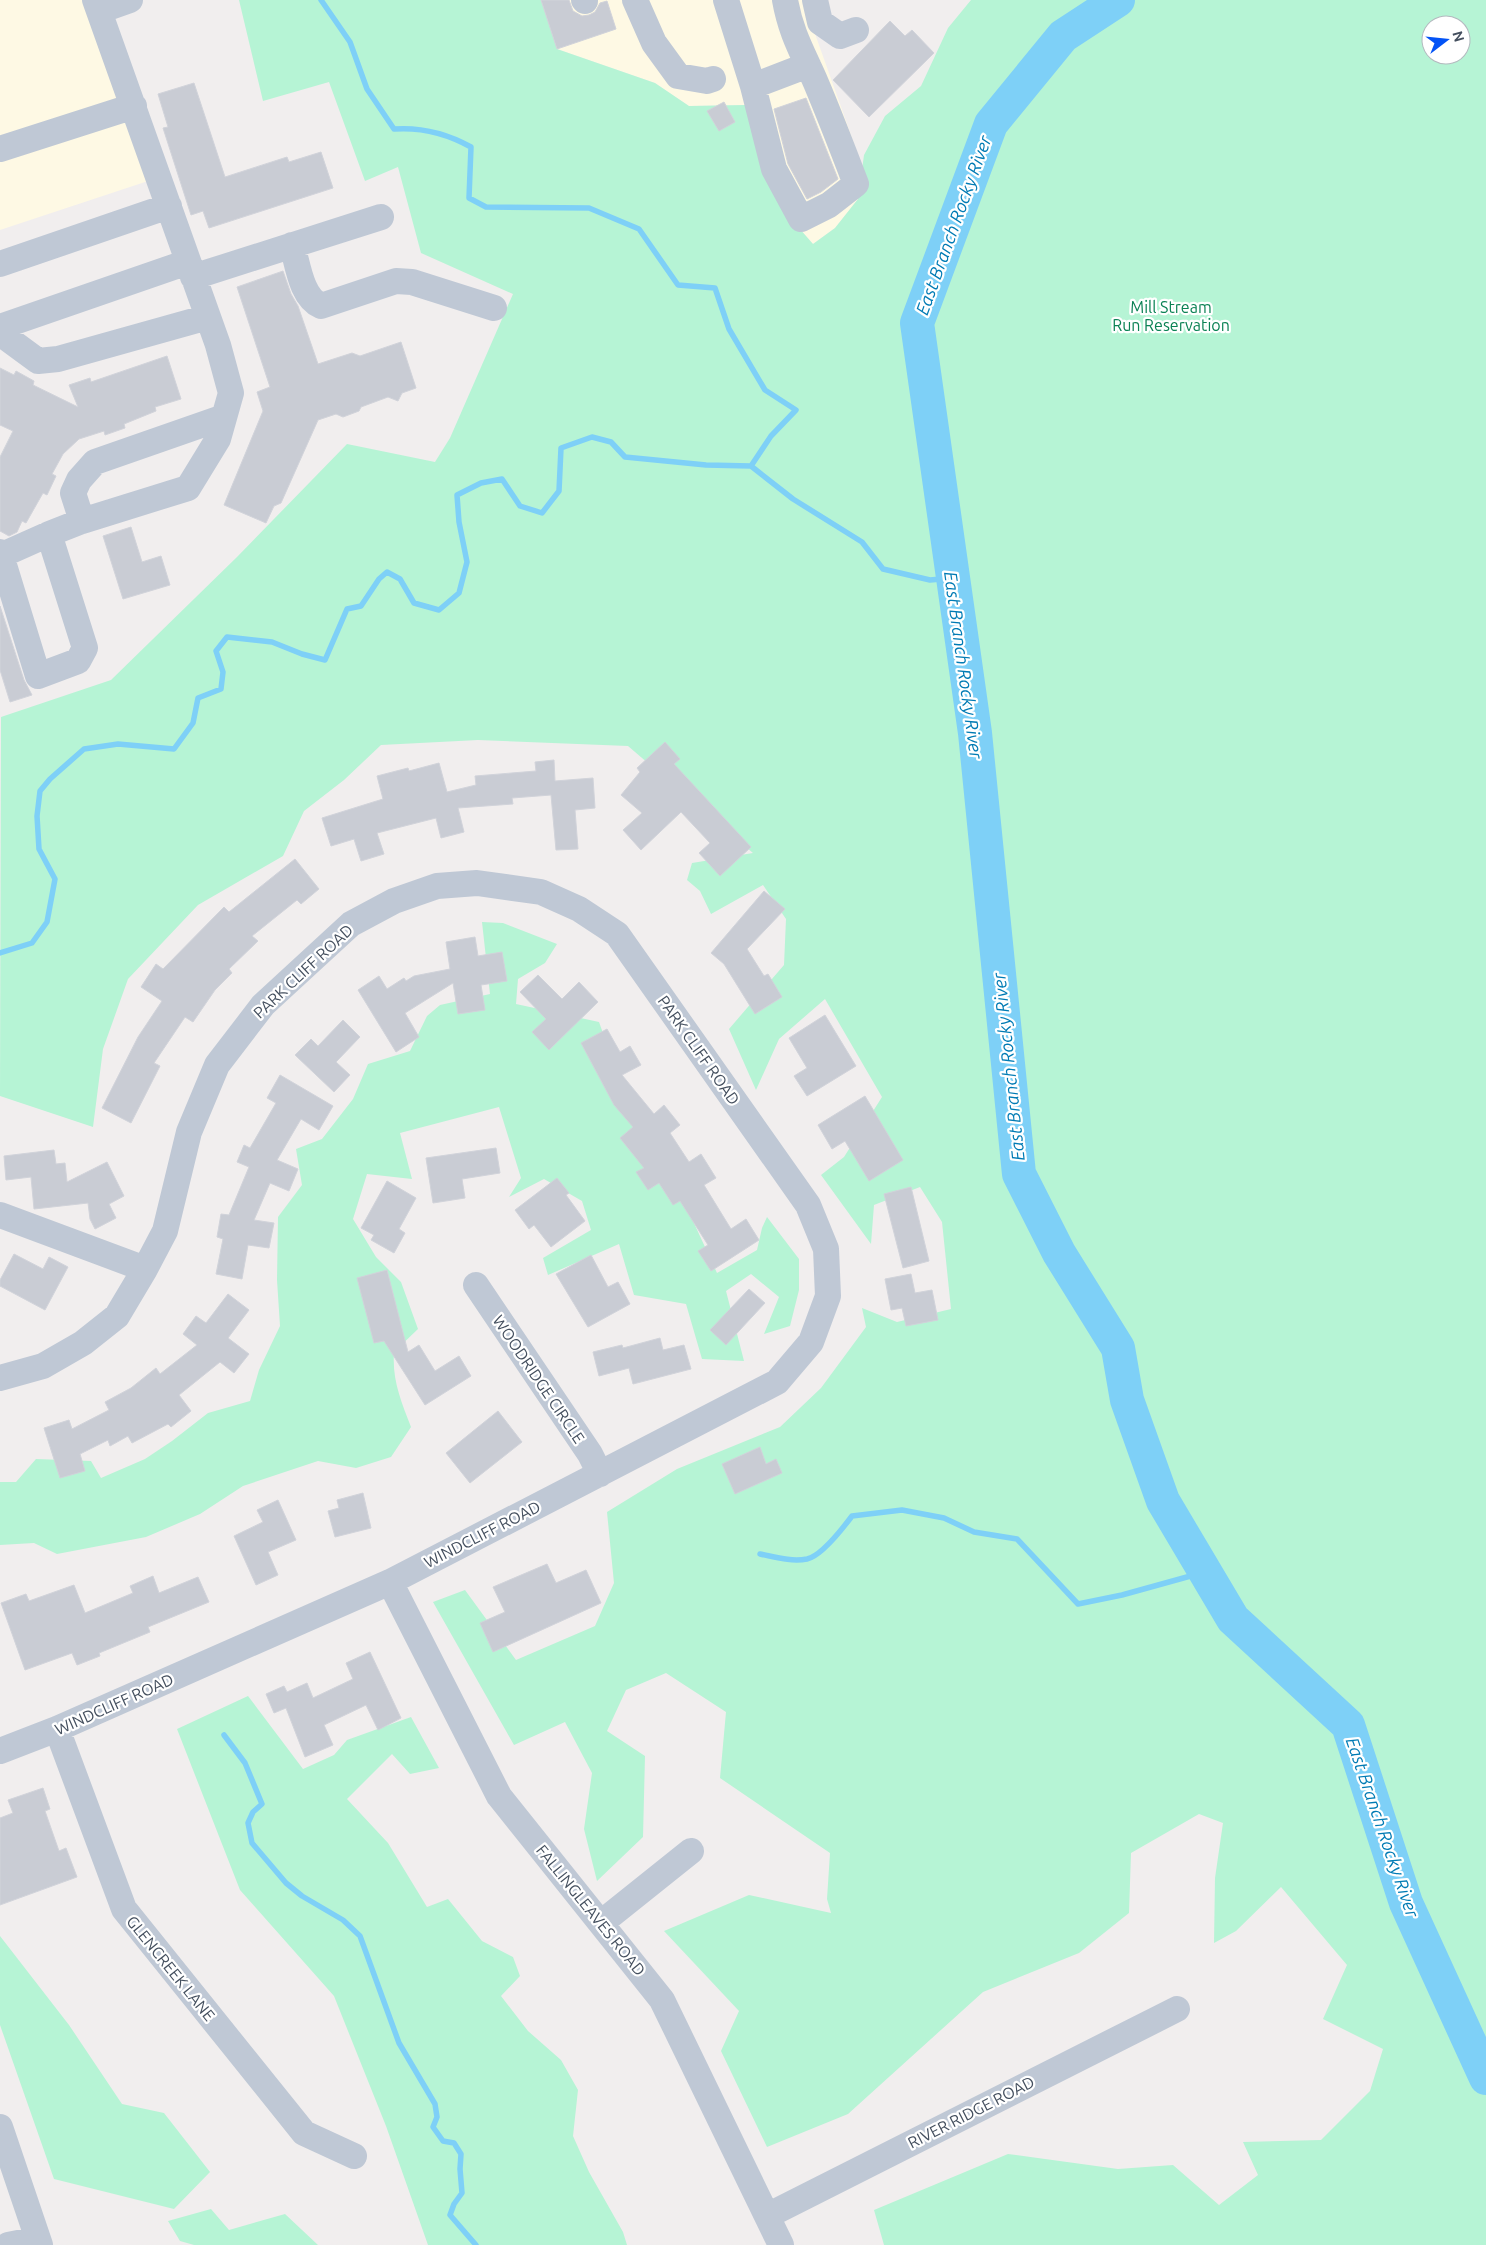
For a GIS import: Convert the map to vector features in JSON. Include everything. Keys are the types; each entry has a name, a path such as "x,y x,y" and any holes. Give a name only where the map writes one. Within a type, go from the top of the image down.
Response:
{"street":[{"path":"49,534 85,648 78,661 38,676 1,553 49,534 82,521 188,488 218,439 231,393 208,317 97,6 130,0"},
{"path":"634,0 654,43 678,76 707,81 713,79"},
{"path":"726,0 753,86 774,170 802,219 829,205 856,184 789,22 785,0"},
{"path":"815,0 820,22 840,36 856,30"},
{"path":"753,86 808,65"},
{"path":"0,149 134,106"},
{"path":"0,264 169,206"},
{"path":"0,327 191,269 292,245 381,217"},
{"path":"292,245 304,287 312,302 321,306 396,281 412,282 494,308"},
{"path":"0,333 38,361 58,359 208,317"},
{"path":"82,521 73,493 79,480 95,462 224,417"},
{"name":"PARK CLIFF ROAD","path":"0,1378 43,1366 83,1343 117,1316 145,1270 165,1231 189,1132 217,1065 263,1005 351,924 394,901 436,886 477,883 541,892 579,909 617,934 808,1204"},
{"name":"WINDCLIFF ROAD","path":"0,1751 57,1730 390,1582 777,1382 811,1342 828,1296 826,1249 808,1204"},
{"path":"0,1215 145,1270"},
{"name":"WOODRIDGE CIRCLE","path":"476,1284 590,1454 600,1474"},
{"name":"FALLINGLEAVES ROAD","path":"390,1582 499,1796 662,2000 781,2245"},
{"name":"GLENCREEK LANE","path":"57,1730 124,1909 304,2132 354,2156"},
{"path":"601,1923 691,1851"},
{"name":"RIVER RIDGE ROAD","path":"767,2216 1176,2009"},
{"path":"0,2127 39,2242 8,2245"}],"shaded area":[{"path":"0,0 86,0 148,181 0,230"},
{"path":"541,0 803,0 862,166 858,199 835,228 813,244 785,212 746,105 689,106 655,83 557,49"}],"green space":[{"name":"Mill Stream Run Reservation","path":"239,0 541,0 557,49 655,83 689,106 746,105 785,212 813,244 835,228 858,199 864,155 885,116 921,86 948,28 971,0 1486,0 1486,2245 884,2245 874,2210 1008,2154 1118,2169 1173,2165 1219,2205 1258,2175 1243,2142 1321,2140 1370,2091 1383,2049 1323,2019 1347,1965 1281,1887 1236,1931 1214,1943 1215,1878 1223,1823 1199,1814 1131,1853 1129,1913 1079,1953 983,1992 848,2114 767,2147 721,2051 739,2011 664,1931 749,1895 831,1913 827,1899 830,1853 720,1778 726,1712 666,1673 626,1690 607,1731 645,1756 643,1837 597,1881 584,1829 592,1773 565,1722 514,1745 433,1602 465,1590 516,1660 595,1626 614,1583 607,1512 677,1469 780,1427 821,1388 866,1327 862,1308 897,1322 951,1309 942,1222 920,1187 874,1205 871,1244 821,1175 844,1157 882,1097 825,999 779,1039 756,1090 729,1029 784,965 786,919 763,885 711,914 700,891 687,880 692,863 753,853 628,746 478,740 381,745 344,780 304,811 283,856 198,905 128,979 103,1049 93,1127 0,1096 1,717 111,680 237,557 347,444 435,462 450,438 513,294 421,253 398,167 365,181 329,82 263,101"},
{"path":"482,922 503,923 557,944 545,963 518,979 516,1004 599,1022 622,1086 687,1208 717,1273 757,1250 762,1228 767,1217 799,1259 799,1290 790,1326 764,1334 779,1297 751,1274 726,1291 744,1361 702,1359 686,1304 634,1295 619,1244 548,1275 543,1258 591,1230 582,1201 544,1179 509,1197 521,1178 499,1107 400,1133 412,1179 367,1174 353,1219 376,1257 401,1282 418,1329 394,1352 396,1381 411,1427 391,1457 356,1468 318,1461 243,1486 200,1514 146,1537 57,1554 34,1543 0,1545 0,1482 16,1482 36,1459 91,1461 101,1478 145,1459 208,1413 250,1401 259,1370 280,1326 277,1280 278,1217 302,1185 296,1149 322,1139 353,1099 368,1064 410,1051 427,1016 440,1005 490,994"},
{"path":"248,1696 303,1769 334,1755 347,1740 411,1717 439,1768 410,1774 392,1754 347,1799 388,1843 427,1907 448,1899 482,1941 513,1957 520,1976 501,1996 528,2031 561,2060 578,2090 573,2136 589,2172 623,2232 627,2245 428,2245 386,2126 334,1996 240,1890 177,1729"},
{"path":"0,1936 69,2025 122,2104 164,2113 210,2172 174,2209 54,2179 0,2025"},
{"path":"211,2209 229,2230 285,2214 318,2245 194,2245 180,2241 168,2221"}],"building":[{"path":"541,0 569,0 573,11 582,16 595,12 600,3 607,1 616,29 557,49"},
{"path":"890,21 905,36 912,30 934,53 869,117 833,80"},
{"path":"194,83 225,177 287,157 289,162 321,152 333,188 209,228 203,211 191,215 163,128 168,127 158,94"},
{"path":"806,98 838,179 821,192 807,199 788,164 774,109"},
{"path":"724,102 735,122 719,131 707,111"},
{"path":"283,271 291,294 298,306 318,364 352,353 360,356 401,342 416,388 402,393 398,401 388,397 361,407 359,411 343,417 336,414 318,420 281,503 274,506 266,523 224,505 263,411 257,392 270,387 237,287"},
{"path":"167,356 181,399 155,407 156,411 124,424 125,428 105,435 104,431 79,439 63,454 52,474 56,476 47,495 43,493 26,523 22,521 17,532 9,536 0,531 0,457 13,431 0,425 0,368 14,375 16,371 34,381 33,385 78,407 69,385 90,378 91,382"},
{"path":"131,527 142,562 161,556 170,585 123,599 103,536"},
{"path":"0,606 24,680 32,695 10,702 0,670"},
{"path":"665,742 680,759 674,764 751,847 720,876 699,853 710,843 681,812 641,850 623,830 642,813 621,795 640,772 637,768"},
{"path":"554,760 555,781 593,778 595,808 575,810 578,849 556,850 551,795 512,798 513,804 458,808 464,832 441,838 436,818 377,833 384,854 361,861 354,839 331,846 322,818 383,799 377,776 408,768 409,771 439,763 447,792 476,785 475,776 536,771 535,762"},
{"path":"295,859 319,889 301,904 297,900 252,936 258,941 229,969 232,973 215,990 193,1022 185,1017 154,1063 160,1066 131,1123 102,1108 138,1037 162,1001 141,987 156,964 163,969 224,907 229,912"},
{"path":"764,891 785,909 747,949 764,976 768,974 782,997 755,1014 724,964 711,953"},
{"path":"475,937 478,956 502,952 507,981 481,985 485,1010 458,1014 453,983 405,1013 419,1037 396,1052 358,990 379,976 387,989 404,978 406,981 414,976 450,969 446,942"},
{"path":"538,975 562,999 579,982 598,1002 549,1050 532,1032 546,1019 520,992"},
{"path":"825,1015 856,1066 807,1096 794,1076 807,1068 789,1038"},
{"path":"343,1020 360,1037 336,1062 350,1075 334,1092 295,1055 311,1039 318,1046"},
{"path":"607,1029 620,1052 630,1046 641,1065 622,1075 654,1114 664,1105 680,1125 670,1133 689,1162 701,1154 716,1178 704,1185 731,1229 746,1219 759,1240 711,1271 698,1251 708,1245 680,1201 673,1205 659,1183 648,1190 636,1172 644,1168 620,1138 633,1127 614,1105 581,1043"},
{"path":"280,1075 333,1106 319,1130 301,1119 277,1160 298,1169 289,1191 270,1183 254,1220 274,1223 269,1248 248,1245 242,1279 216,1274 223,1239 217,1237 221,1214 229,1215 249,1167 237,1162 244,1145 250,1148 276,1103 267,1098"},
{"path":"865,1096 903,1160 869,1181 845,1141 832,1149 818,1125"},
{"path":"496,1148 500,1173 462,1179 465,1198 433,1203 426,1158"},
{"path":"54,1150 56,1164 65,1163 67,1182 107,1162 124,1196 109,1204 116,1218 95,1229 90,1219 88,1203 34,1209 31,1177 6,1180 4,1156"},
{"path":"557,1178 569,1193 566,1195 585,1221 551,1247 534,1225 529,1229 515,1210"},
{"path":"387,1181 416,1198 399,1229 405,1233 394,1253 371,1240 374,1235 361,1228"},
{"path":"911,1187 929,1261 903,1268 884,1194"},
{"path":"14,1254 43,1269 49,1257 68,1267 45,1310 0,1286 0,1280"},
{"path":"591,1255 608,1287 618,1282 630,1304 588,1327 556,1274"},
{"path":"387,1270 408,1352 419,1345 435,1371 459,1356 471,1376 425,1405 384,1341 374,1343 357,1278"},
{"path":"911,1274 915,1293 932,1290 938,1320 906,1326 902,1308 891,1310 885,1279"},
{"path":"749,1289 765,1303 726,1345 710,1330"},
{"path":"228,1294 249,1310 228,1338 249,1354 234,1373 220,1362 179,1395 191,1411 171,1427 168,1424 132,1443 128,1436 110,1446 108,1440 80,1454 85,1471 60,1478 44,1428 69,1420 72,1429 109,1410 105,1402 131,1388 156,1368 160,1374 197,1345 183,1334 196,1316 206,1323"},
{"path":"660,1338 663,1350 684,1345 691,1369 633,1384 629,1368 599,1376 593,1352 622,1345 623,1348"},
{"path":"498,1411 522,1442 470,1483 446,1453"},
{"path":"760,1447 766,1464 776,1459 782,1473 735,1494 722,1464"},
{"path":"363,1493 371,1528 335,1537 328,1511 339,1508 337,1500"},
{"path":"278,1500 296,1540 268,1552 278,1575 256,1585 234,1536 263,1522 257,1510"},
{"path":"547,1564 556,1583 586,1570 601,1603 493,1652 480,1623 505,1612 493,1587"},
{"path":"153,1576 159,1593 198,1577 209,1602 148,1627 150,1632 99,1653 100,1656 77,1665 72,1653 25,1670 1,1603 26,1594 29,1601 74,1585 85,1613 133,1593 130,1586"},
{"path":"370,1652 401,1718 378,1730 366,1705 324,1725 333,1745 305,1757 286,1708 274,1713 266,1694 284,1686 287,1692 307,1683 313,1698 353,1679 346,1663"},
{"path":"43,1788 50,1809 45,1811 59,1851 66,1848 77,1877 0,1905 0,1818 13,1813 8,1800"}],"waterway":[{"path":"321,0 350,42 367,89 394,129 434,132 471,147 469,198 486,207 589,208 639,229 678,285 715,288 729,329 765,390 796,410 771,436 751,466 793,499 862,542 883,569 930,580 953,578"},
{"name":"East Branch Rocky River","path":"1118,0 1063,36 991,124 917,323 975,733 1019,1174 1059,1253 1118,1348 1127,1400 1163,1501 1233,1619 1348,1725 1406,1903 1486,2078"},
{"path":"0,953 32,943 47,922 55,879 39,849 37,816 40,791 50,779 84,749 118,744 174,749 193,723 198,698 221,689 223,672 216,651 227,637 272,642 302,654 325,660 347,609 361,606 379,579 387,572 400,579 414,603 439,610 459,593 467,562 459,522 457,495 481,483 502,479 520,506 542,513 559,491 561,448 592,437 611,442 625,457 706,465 751,466"},
{"path":"760,1554 789,1560 807,1559 819,1553 852,1516 902,1510 944,1518 974,1532 1017,1539 1078,1604 1122,1595 1205,1572"},
{"path":"224,1735 245,1763 262,1804 253,1812 248,1823 252,1843 286,1883 302,1896 343,1920 360,1936 399,2043 435,2104 437,2117 433,2127 443,2141 454,2143 461,2154 462,2193 454,2204 450,2215 476,2245"}]}
